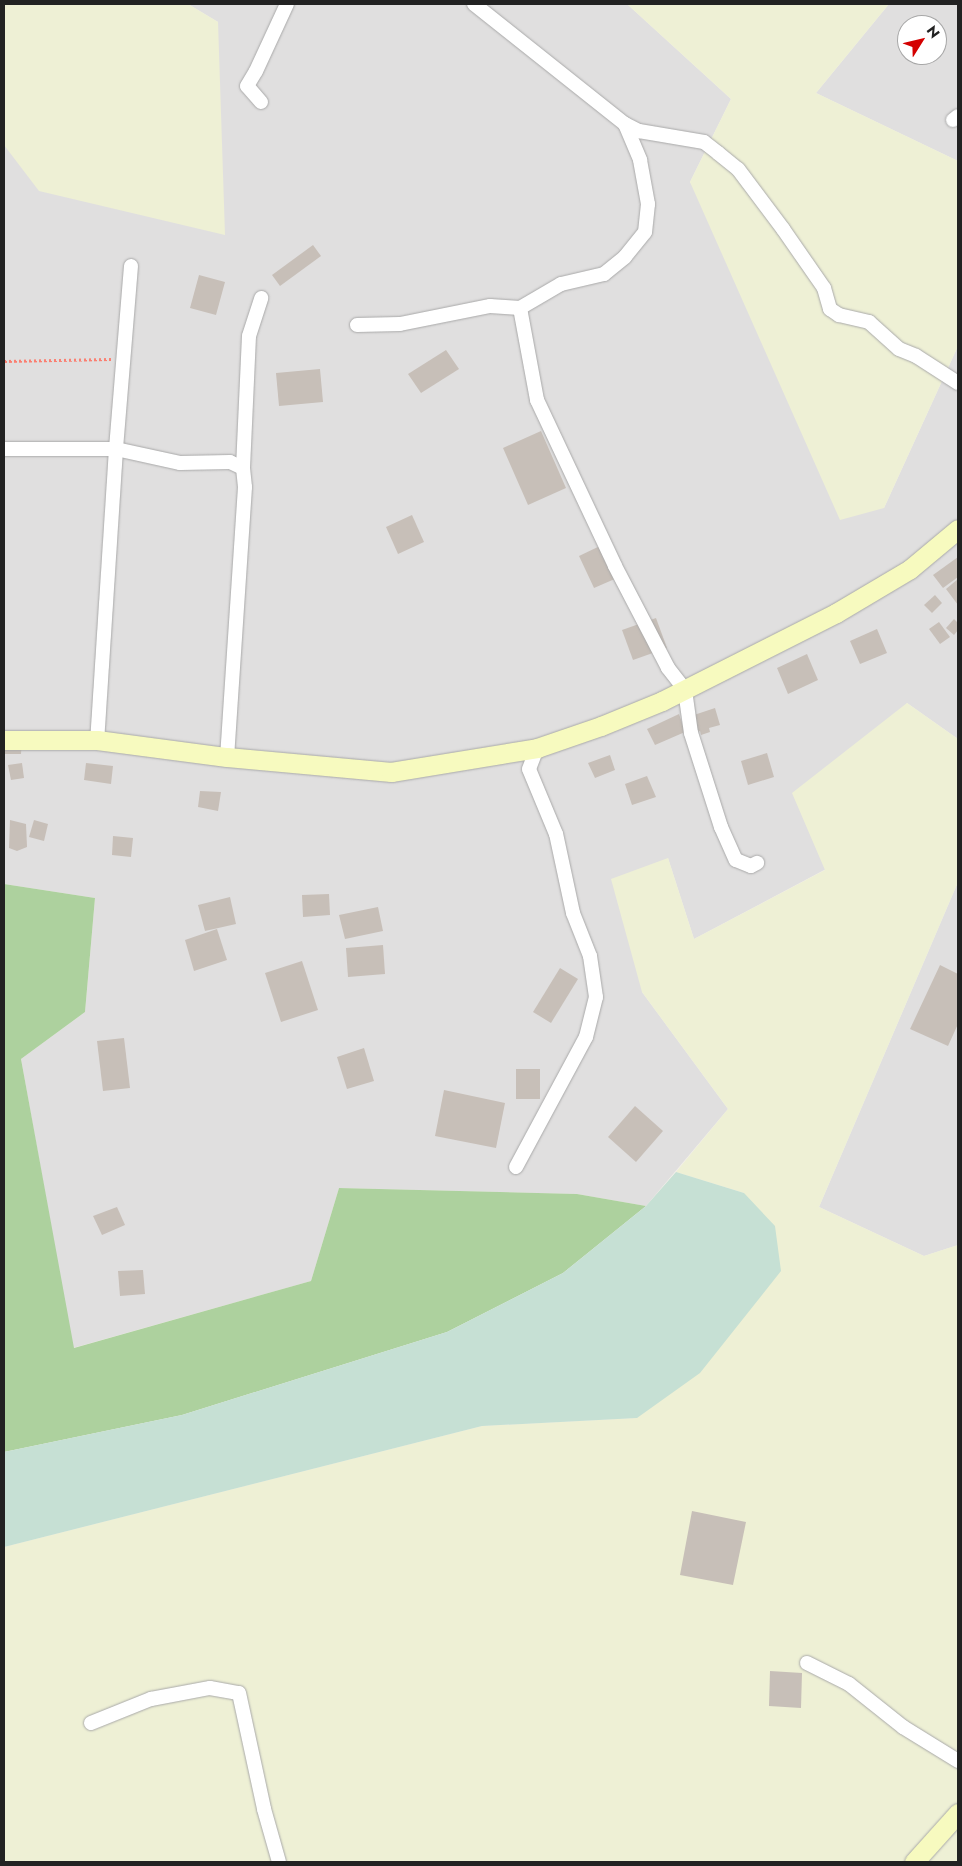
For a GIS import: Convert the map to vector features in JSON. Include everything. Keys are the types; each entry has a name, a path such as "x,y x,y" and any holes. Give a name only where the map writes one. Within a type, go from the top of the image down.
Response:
{"street":[{"path":"261,102 246,86 256,71 287,4"},
{"path":"474,4 534,49 575,86 625,124 639,131 704,142 738,169 824,288 830,309 839,315 869,322 899,349 916,356 958,383"},
{"path":"357,325 400,324 490,306 520,308 561,284 604,274 625,257 645,232 648,204 640,160 625,124"},
{"path":"97,740 122,358 131,266"},
{"path":"227,757 244,497 243,468 249,336 260,298"},
{"path":"520,308 538,400 615,566 668,668 685,690 692,733 721,827 736,860 751,866 757,863"},
{"path":"4,449 116,449 180,463 230,462 243,468"},
{"path":"4,740 97,740 227,757 391,772 537,748 601,726 685,690 836,613 910,569 958,529"},
{"path":"516,1167 586,1037 596,997 590,956 574,913 556,834 529,769 537,748"},
{"path":"807,1663 848,1684 903,1727 958,1761"},
{"path":"91,1723 151,1699 210,1688 239,1693 264,1809 279,1862"},
{"path":"914,1862 958,1813"}],"path":[{"path":"4,361 122,358"}],"shaded area":[{"path":"188,4 627,4 731,99 690,182 884,508 958,346 958,739 907,703 826,869 694,939 668,858 642,992 728,1109 646,1206 577,1194 339,1188 311,1281 73,1348 21,1059 85,1012 95,898 4,884 4,145 218,22"},
{"path":"889,4 958,4 958,161 816,93"},
{"path":"958,882 958,1245 924,1256 819,1207"}],"green space":[{"path":"4,4 188,4 218,22 225,235 39,191 4,145"},
{"path":"627,4 889,4 816,93 958,161 958,346 884,508 840,520 690,182 731,99"},
{"path":"907,703 958,739 958,882 819,1207 924,1256 958,1245 958,1862 4,1862 4,1547 482,1426 637,1418 744,1193 676,1172 728,1109 642,992 611,879 668,858 694,939 825,870 792,793"},
{"path":"4,884 95,898 85,1012 21,1059 74,1348 311,1281 339,1188 577,1194 646,1206 563,1273 447,1332 182,1415 4,1452"},
{"path":"676,1172 744,1193 775,1226 781,1271 700,1373 637,1418 482,1426 4,1547 4,1452 182,1415 447,1332 563,1273 646,1206"}],"building":[{"path":"313,245 321,256 280,286 272,275"},
{"path":"199,275 225,282 216,315 190,308"},
{"path":"446,350 459,369 421,393 408,374"},
{"path":"320,369 323,402 279,406 276,373"},
{"path":"541,431 566,488 528,505 503,448"},
{"path":"412,515 424,542 398,554 386,527"},
{"path":"602,545 617,578 594,588 579,556"},
{"path":"958,557 958,577 943,588 933,575"},
{"path":"958,579 958,605 946,589"},
{"path":"935,595 942,603 932,613 924,605"},
{"path":"656,618 667,648 633,660 622,630"},
{"path":"954,619 958,623 958,630 954,635 946,628"},
{"path":"939,622 950,637 940,644 929,629"},
{"path":"877,629 887,653 860,664 850,641"},
{"path":"807,654 818,680 788,694 777,668"},
{"path":"715,708 720,725 709,728 710,732 701,735 700,731 696,732 691,716"},
{"path":"679,714 685,732 655,745 647,729"},
{"path":"4,737 22,737 21,754 4,754"},
{"path":"767,753 774,777 748,785 741,761"},
{"path":"610,755 615,770 595,778 588,763"},
{"path":"22,763 24,778 11,780 8,765"},
{"path":"86,763 113,766 111,784 84,780"},
{"path":"647,776 656,797 632,805 625,784"},
{"path":"200,791 221,792 218,811 198,807"},
{"path":"10,820 26,824 27,847 17,851 9,848"},
{"path":"34,820 48,824 44,841 29,837"},
{"path":"113,836 133,838 131,857 112,855"},
{"path":"329,894 330,915 303,917 302,895"},
{"path":"230,897 236,924 205,931 198,905"},
{"path":"378,907 383,931 345,939 339,915"},
{"path":"217,929 227,960 194,971 185,940"},
{"path":"383,945 385,974 348,977 346,948"},
{"path":"302,961 318,1010 281,1022 265,973"},
{"path":"940,965 958,974 958,1024 948,1046 910,1029"},
{"path":"560,968 578,979 551,1023 533,1012"},
{"path":"124,1038 130,1088 103,1091 97,1041"},
{"path":"364,1048 374,1081 347,1089 337,1057"},
{"path":"516,1069 540,1069 540,1099 516,1099"},
{"path":"444,1090 505,1103 496,1148 435,1136"},
{"path":"635,1106 663,1131 636,1162 608,1137"},
{"path":"117,1207 125,1225 102,1235 93,1216"},
{"path":"143,1270 145,1294 120,1296 118,1271"},
{"path":"692,1511 746,1522 733,1585 680,1575"},
{"path":"770,1671 802,1673 801,1708 769,1706"}]}
